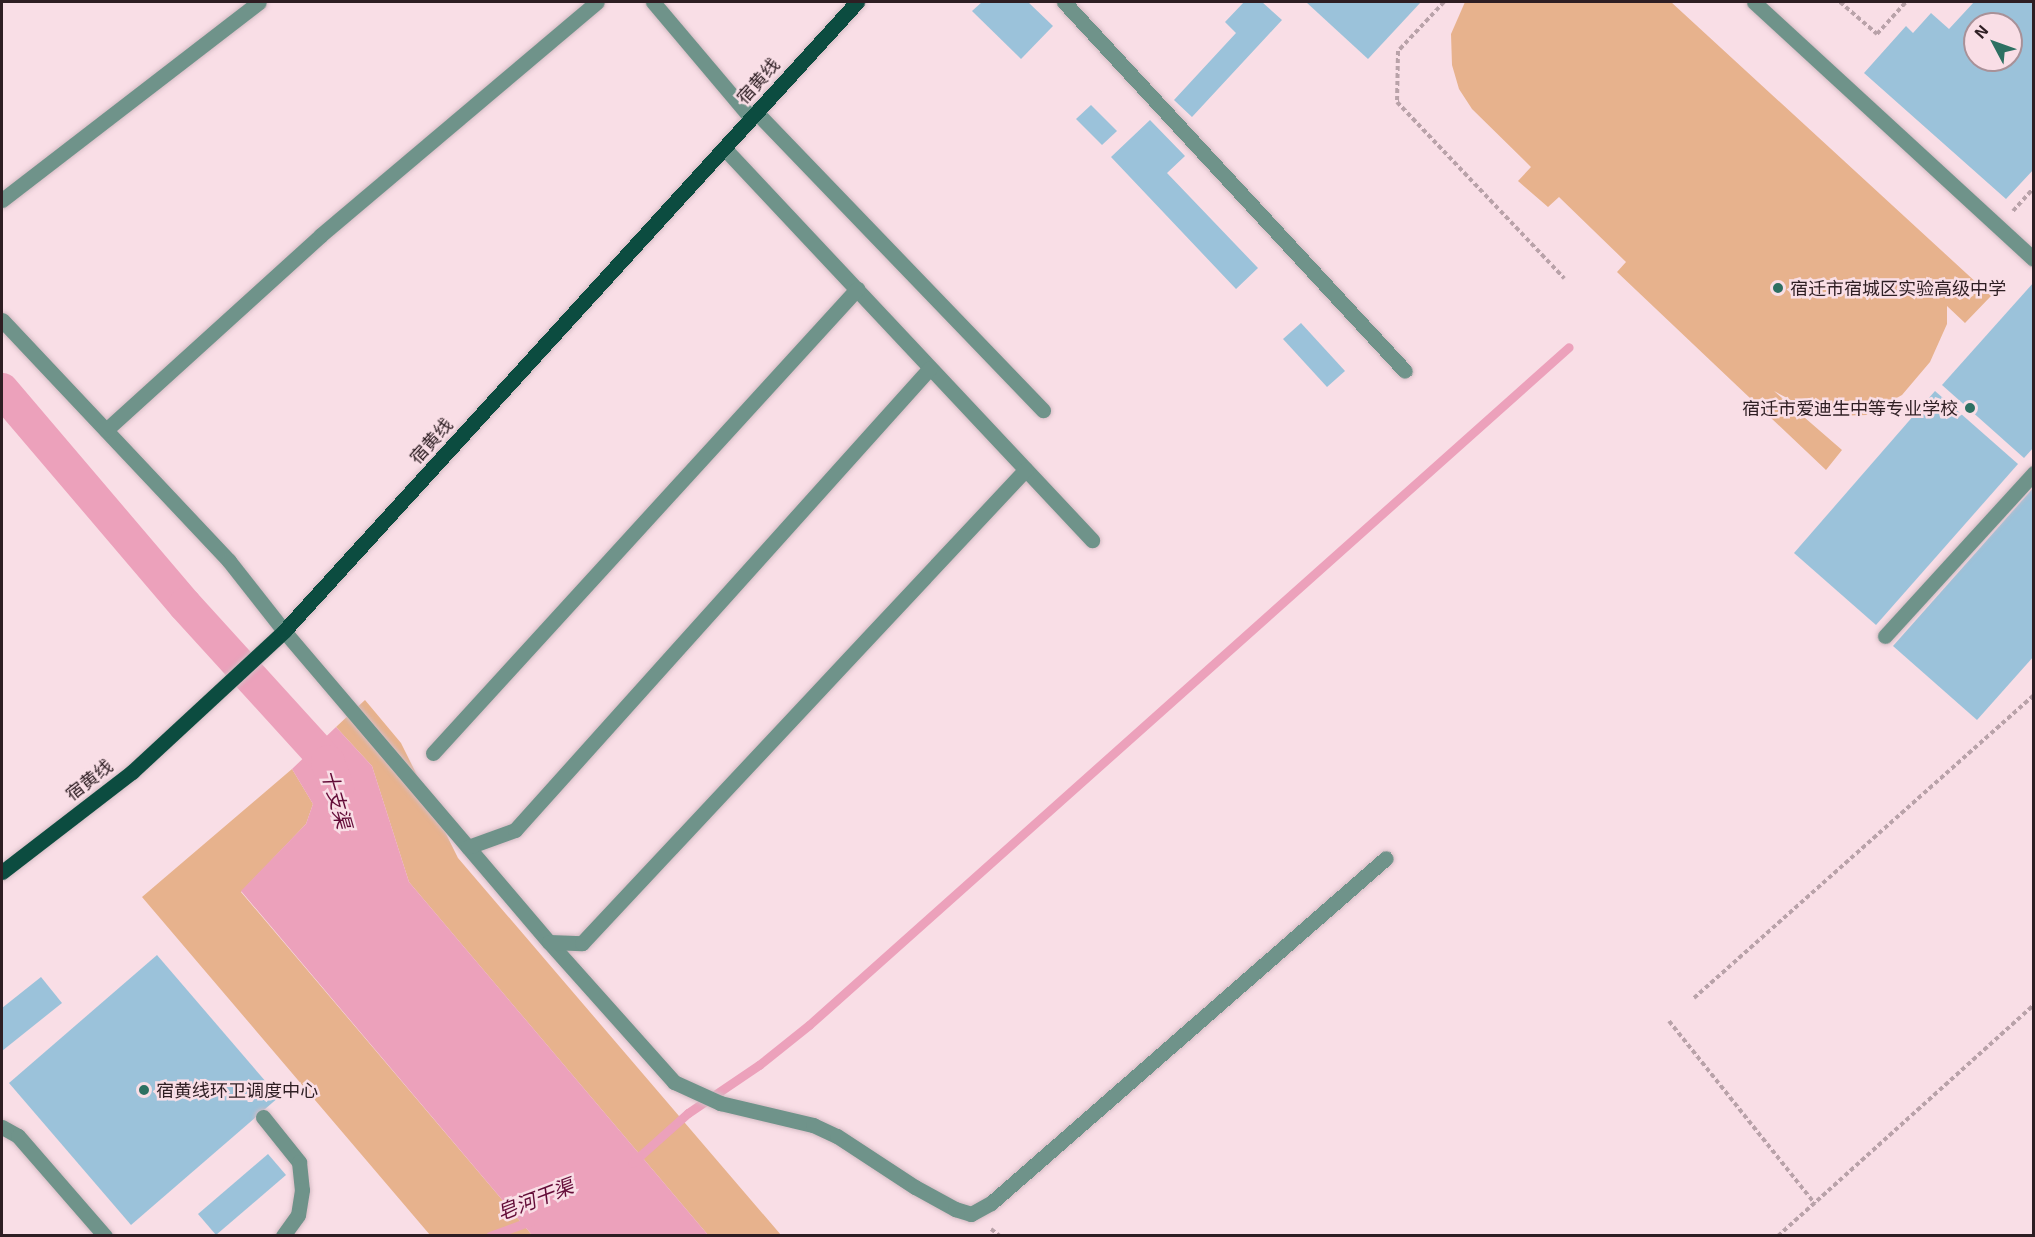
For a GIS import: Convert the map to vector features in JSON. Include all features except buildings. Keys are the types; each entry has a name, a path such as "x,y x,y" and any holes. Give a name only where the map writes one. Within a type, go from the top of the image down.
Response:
{"main road":[{"name":"宿黄线","path":"2,872 132,772 284,631 857,2"}],"street":[{"path":"2,200 259,2"},
{"path":"106,430 321,235 597,2"},
{"path":"653,2 754,115 1042,410"},
{"path":"1064,2 1406,371"},
{"path":"1754,2 2033,259"},
{"path":"724,148 1092,540"},
{"path":"433,753 857,289"},
{"path":"2,320 229,561 284,631 549,942 650,1059 674,1082 693,1093 720,1103 813,1125 856,1147 915,1187 971,1214 991,1203 1386,858"},
{"path":"468,847 515,830 930,368"},
{"path":"549,942 582,943 1026,469"},
{"path":"1885,636 2034,473"},
{"path":"263,1117 299,1162 302,1190 298,1215 283,1236"},
{"path":"2,1127 18,1136 105,1236"}],"path":[{"path":"1444,2 1398,51 1398,102 1564,278"},
{"path":"1840,2 1877,34 1906,2"},
{"path":"1694,998 2034,695"},
{"path":"1778,1236 2034,1005"},
{"path":"1669,1021 1815,1204"}],"shaded area":[{"path":"1465,2 1671,2 1991,296 1965,323 1947,306 1947,324 1930,362 1902,395 1866,415 1835,416 1804,407 1774,391 1842,450 1826,470 1617,272 1626,262 1559,197 1548,207 1518,181 1531,167 1472,109 1459,89 1452,65 1451,34"},
{"path":"365,700 401,743 458,858 781,1235 708,1235 409,882 372,766 336,727"},
{"path":"292,769 313,804 306,824 241,892 532,1235 430,1235 142,897"}],"water":[{"path":"336,727 372,766 409,882 708,1235 532,1235 241,891 306,824 313,804 292,769"}],"waterway":[{"path":"632,1163 688,1113 759,1065 809,1025 1569,347"},
{"name":"十支渠","path":"2,390 185,605 328,762 337,788"},
{"name":"皂河干渠","path":"490,1236 533,1220"}],"place":[{"name":"宿迁市宿城区实验高级中学","path":"1778,288"},
{"name":"宿迁市爱迪生中等专业学校","path":"1970,408"},
{"name":"宿黄线环卫调度中心","path":"144,1090"}]}
